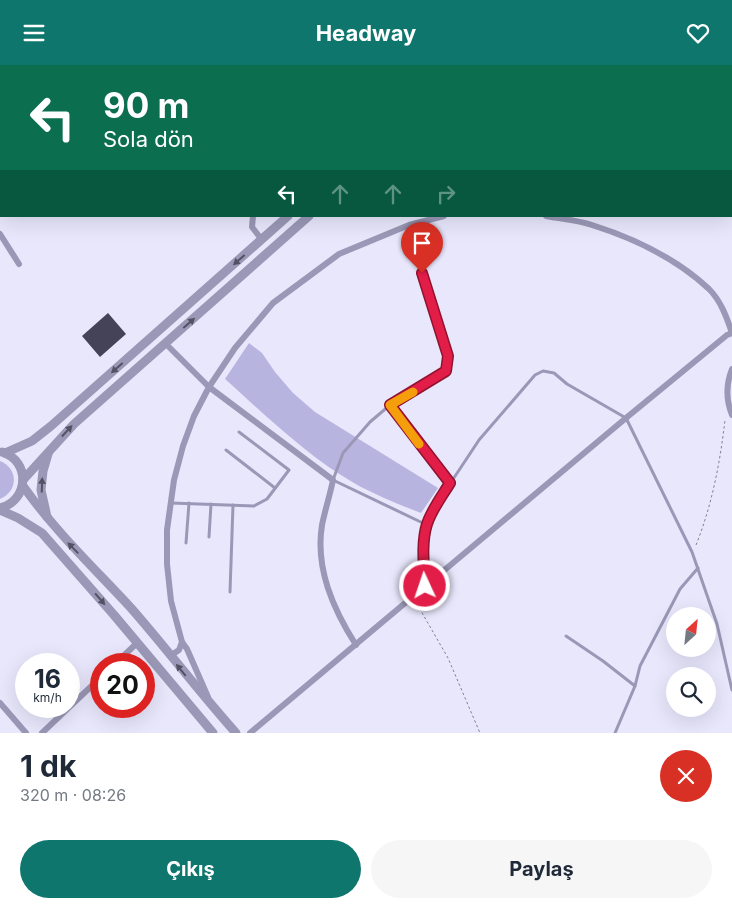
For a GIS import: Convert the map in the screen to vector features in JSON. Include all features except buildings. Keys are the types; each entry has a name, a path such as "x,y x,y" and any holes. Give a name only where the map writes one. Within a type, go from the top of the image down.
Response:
{"street":[{"path":"253,217 252,227 262,240"},
{"path":"3,452 32,441 50,427 287,217"},
{"path":"0,509 14,501 23,483 49,450 74,424 307,217"},
{"path":"213,708 187,649 182,642 171,601 167,546 170,503 178,463 188,431 201,401 235,348 274,303 339,254 409,225 440,217"},
{"path":"250,733 626,418 727,335 732,333 726,315 710,290 676,265 643,245 590,225 551,217"},
{"path":"0,234 19,264"},
{"path":"165,343 209,387 333,480 322,525 323,565 334,607 356,645"},
{"path":"731,412 727,387 732,369"},
{"path":"48,519 41,490 43,471 49,450"},
{"path":"3,452 18,463 22,470 23,483 61,535 131,609 236,733"},
{"path":"0,509 42,533 213,733"},
{"path":"170,656 179,650 182,642"},
{"path":"127,653 137,643"},
{"path":"42,733 90,687"},
{"path":"0,703 26,733"}],"lane":[{"path":"409,225 448,356 446,371 390,405 370,422 343,453 333,480 427,525"},
{"path":"425,586 424,555 427,525 436,505 479,440 535,375 543,371 554,373 567,384 626,418 692,552 717,623 732,690"},
{"path":"390,405 450,483"},
{"path":"170,503 254,505 267,499 289,470 239,432"},
{"path":"226,450 275,489"},
{"path":"186,543 189,503"},
{"path":"209,537 211,504"},
{"path":"230,592 233,505"},
{"path":"615,733 635,685 640,666 678,593 686,580 698,568"},
{"path":"566,637 635,685"}],"path":[{"path":"692,552 712,495 725,420 731,412"},
{"path":"413,597 448,659 480,733"}],"shaded area":[{"path":"249,343 262,353 293,393 315,412 438,488 421,513 395,503 337,473 287,434 225,379"},
{"path":"0,461 10,469 14,480 11,491 0,499"}],"slow traffic":[{"path":"413,392 390,405 419,444"}],"route":[{"path":"422,273 448,356 446,371 390,405 450,483 436,505 427,525 424,555 425,586"}]}
